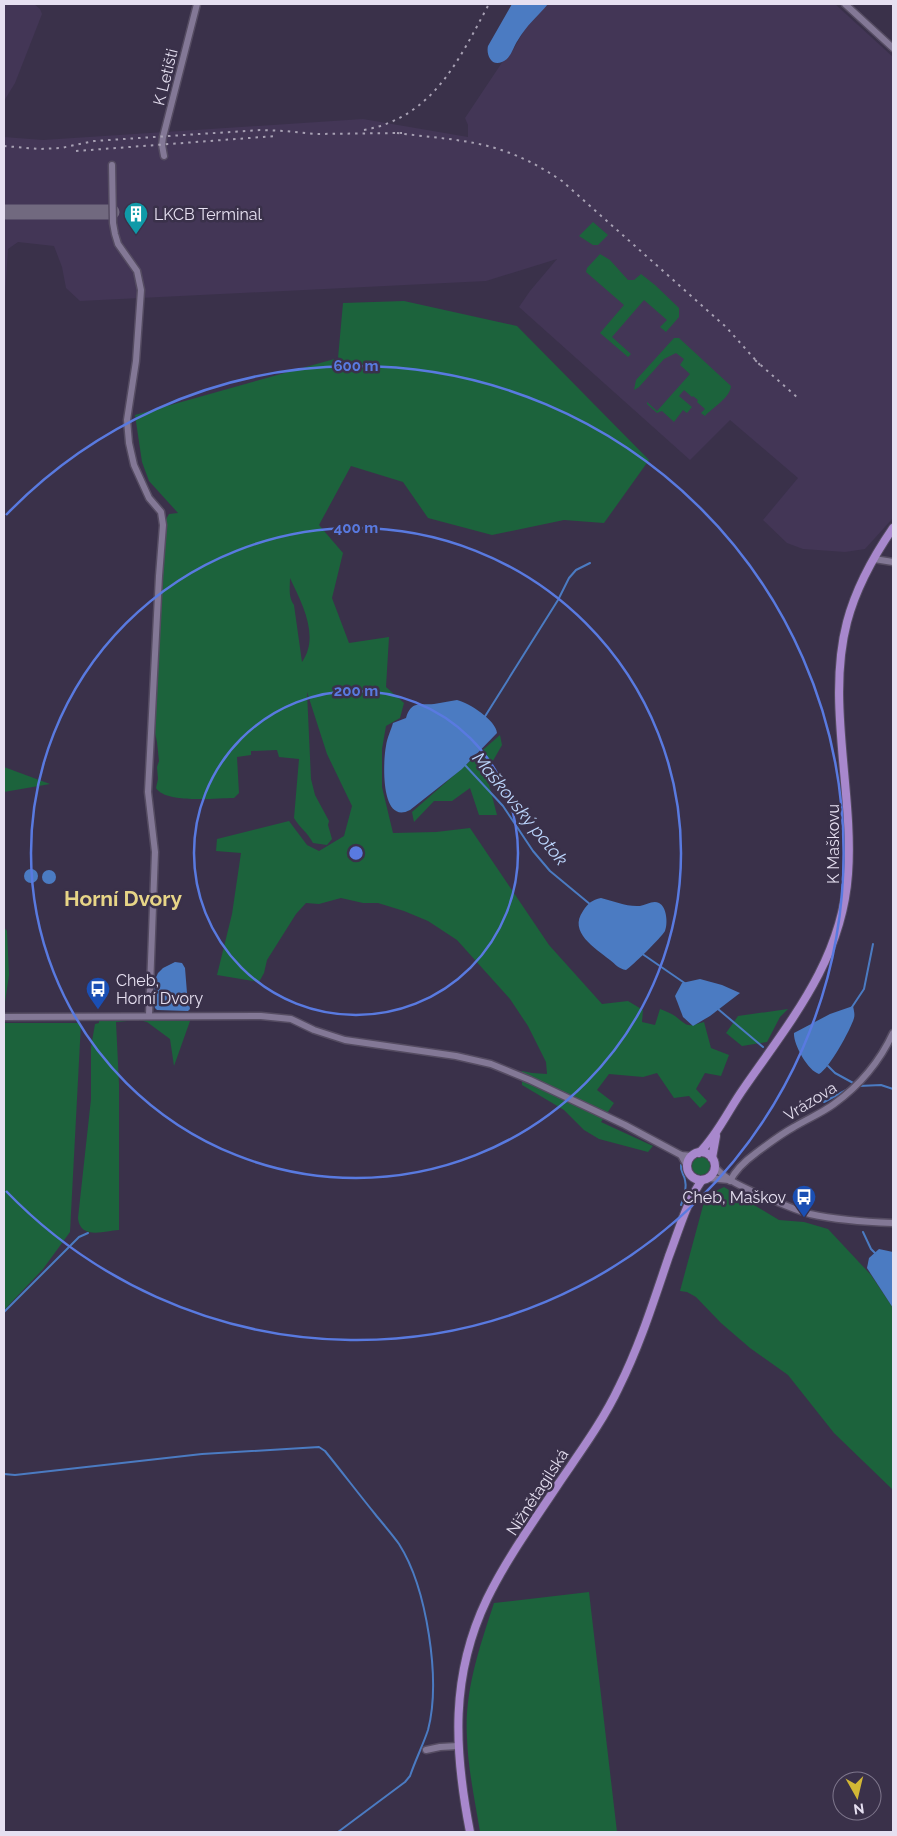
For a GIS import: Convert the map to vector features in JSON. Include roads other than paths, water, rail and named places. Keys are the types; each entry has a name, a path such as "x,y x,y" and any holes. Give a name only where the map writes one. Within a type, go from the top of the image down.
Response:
{"main road":[{"name":"K Maškovu","path":"695,1154 708,1144 743,1089 814,986 830,953 841,920 846,894 849,854 840,704 841,661 846,624 861,582 893,528"},
{"path":"690,1175 698,1180 712,1175 715,1167 712,1150 718,1129"},
{"path":"686,1208 690,1188 690,1175 687,1166 695,1154 706,1153 712,1158"},
{"name":"Nižnětagilská","path":"470,1832 460,1774 458,1746 461,1684 474,1631 486,1601 502,1571 603,1417 620,1387 643,1331 686,1208 705,1179"}],"street":[{"name":"K Letišti","path":"164,156 163,137 197,4"},
{"path":"845,4 893,48"},
{"path":"112,165 113,223 115,234 118,244 131,262 140,281 136,361 128,420 129,443 134,465 149,498 161,512 163,525 148,792 155,852 149,1015"},
{"path":"874,559 893,562"},
{"path":"4,1017 149,1015 261,1016 291,1019 314,1030 345,1040 456,1056 491,1064 530,1080 625,1125 681,1155 695,1154"},
{"name":"Vrázova","path":"730,1181 734,1172 743,1163 770,1142 833,1105 852,1090 881,1055 893,1034"},
{"path":"681,1155 687,1166"},
{"path":"715,1167 730,1181 785,1206 809,1214 893,1223"},
{"path":"705,1179 730,1181"},
{"path":"426,1750 440,1746 458,1746"}],"water":[{"path":"512,4 548,4 525,30 508,58 502,62 495,63 490,59 488,46"},
{"path":"457,700 475,708 492,723 497,733 462,769 410,810 400,812 393,809 388,801 384,765 387,743 393,723 406,718 413,706"},
{"path":"28,869 34,869 38,876 34,883 28,883 24,879 24,873"},
{"path":"46,870 52,870 56,877 52,884 46,884 42,880 42,874"},
{"path":"601,898 635,906 657,902 664,908 667,920 665,931 626,970 621,969 597,950 581,933 579,919 583,911 590,902"},
{"path":"175,962 182,963 185,968 190,1009 188,1011 157,1010 154,1004 154,982 158,973 163,968"},
{"path":"700,979 722,985 740,993 710,1016 693,1026 683,1017 675,996 682,983"},
{"path":"853,1006 854,1018 849,1031 828,1065 819,1074 815,1072 802,1056 796,1044 794,1033 830,1014"},
{"path":"879,1249 893,1252 893,1308 867,1268 869,1258"}],"waterway":[{"name":"Maškovský potok","path":"484,718 558,600 569,578 576,570 590,563"},
{"name":"Maškovský potok","path":"464,764 503,806 533,851 550,871 591,905"},
{"path":"852,1007 864,989 873,944"},
{"name":"Maškovský potok","path":"641,953 686,984"},
{"name":"Maškovský potok","path":"718,1009 763,1047"},
{"path":"828,1066 835,1073 855,1084"},
{"path":"859,1086 881,1085 893,1089"},
{"path":"824,1102 850,1088"},
{"path":"681,1165 686,1186 681,1205"},
{"name":"Maškovský potok","path":"863,1232 871,1249 876,1254"},
{"path":"4,1312 79,1237 88,1233"},
{"path":"4,1474 15,1475 202,1454 319,1447 325,1451 396,1540 409,1563 424,1609 429,1635 433,1686 432,1709 428,1730 410,1776 405,1782 338,1832"}],"railway":[{"path":"364,130 388,123 409,113 426,99 455,65 489,4"},
{"path":"4,146 39,149 61,148 94,141 260,130 316,134 402,133"},
{"path":"397,133 481,144 522,158 562,181 726,327 760,365"},
{"path":"76,151 276,136"},
{"path":"755,360 798,398"}],"place":[{"name":"LKCB Terminal","path":"136,235"},
{"name":"Cheb, Horní Dvory","path":"98,1010"},
{"name":"Cheb, Maškov","path":"804,1218"}],"district":[{"name":"Horní Dvory","path":"123,899"}]}
